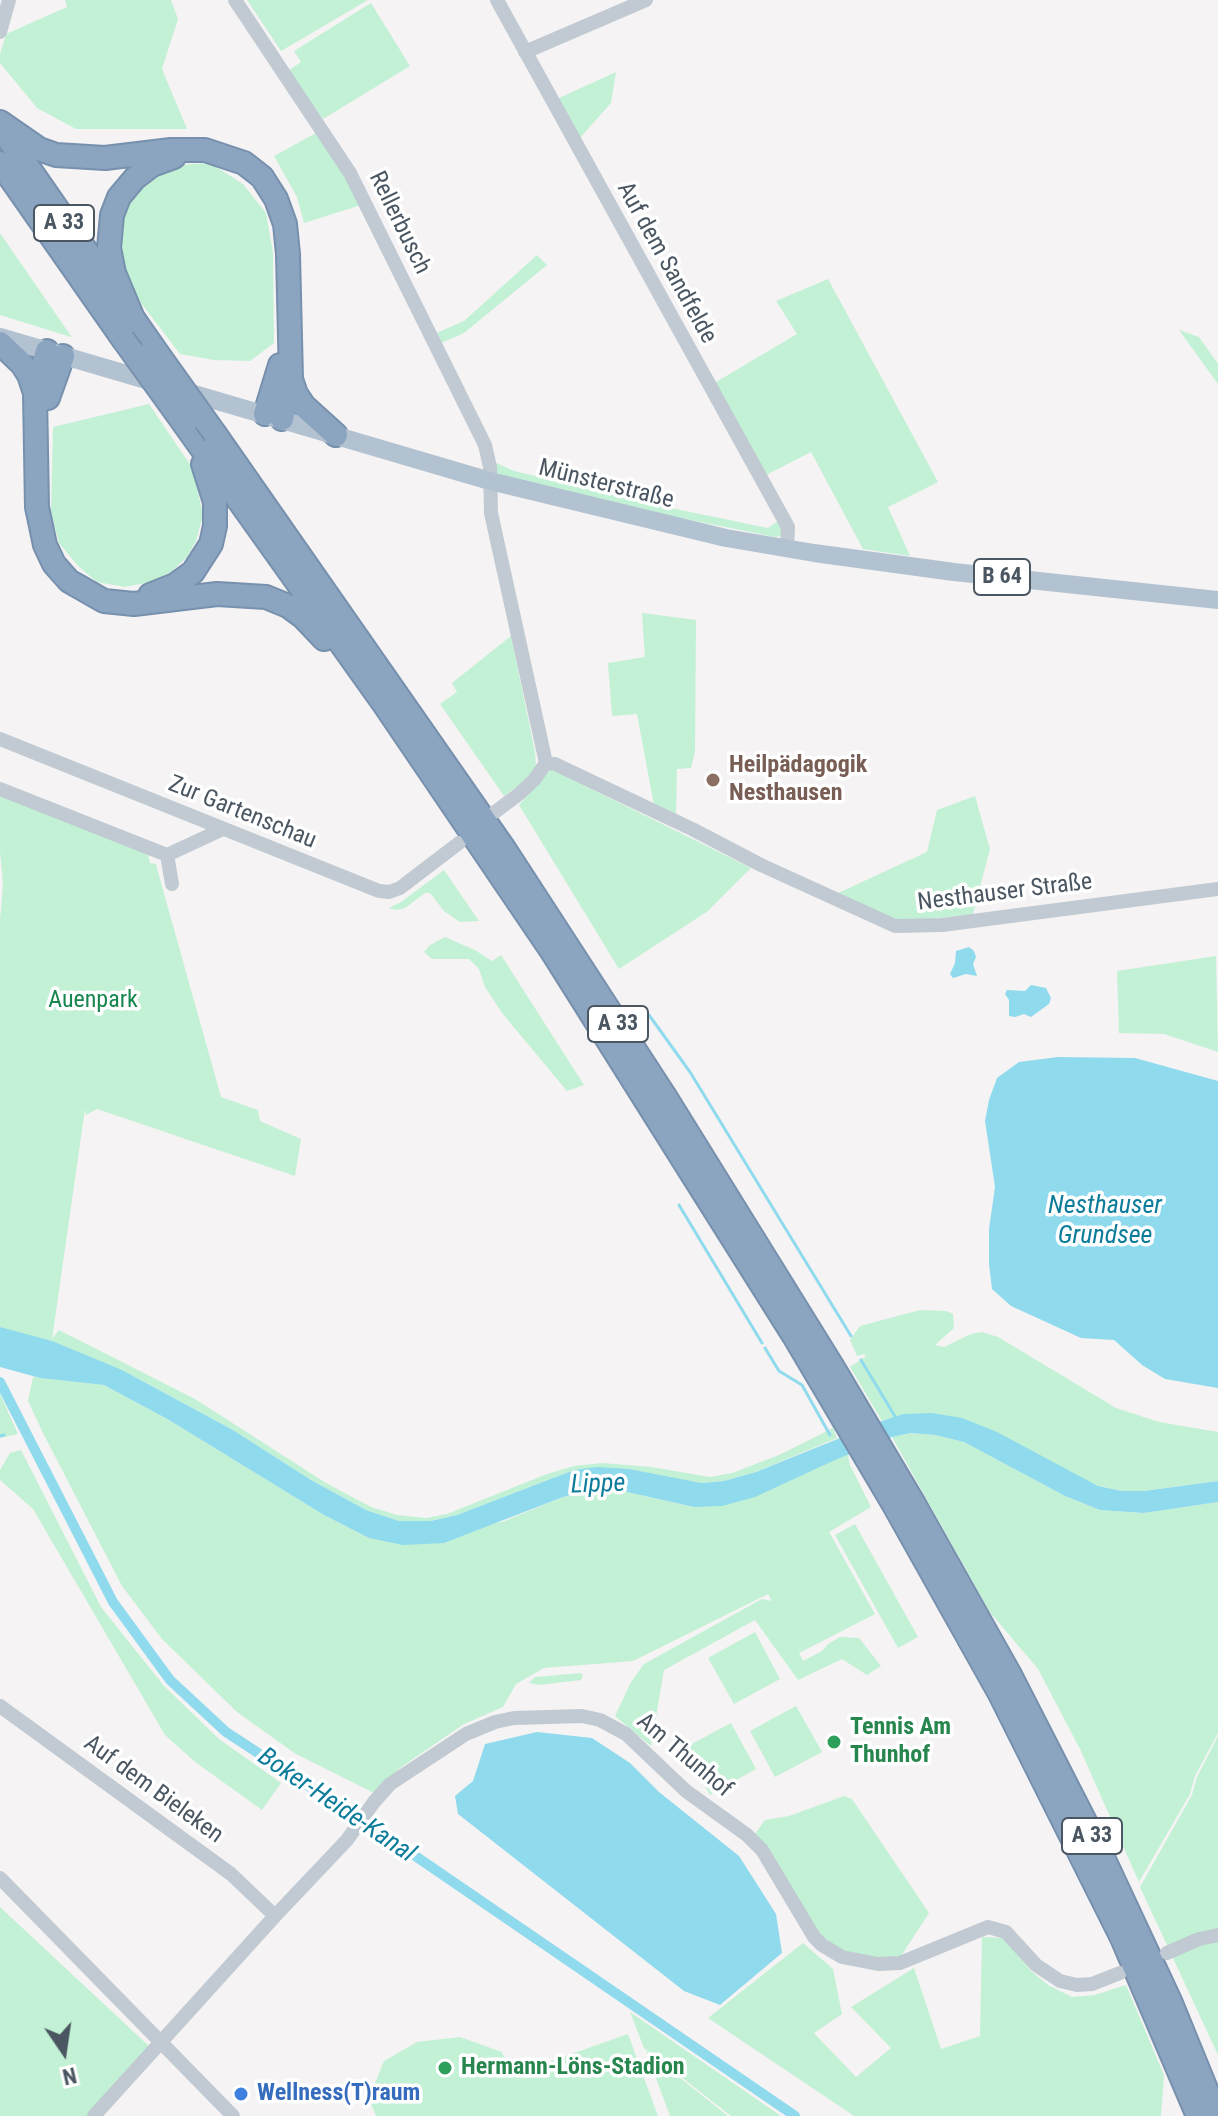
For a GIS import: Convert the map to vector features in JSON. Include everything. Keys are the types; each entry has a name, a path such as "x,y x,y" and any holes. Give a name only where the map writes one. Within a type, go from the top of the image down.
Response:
{"highway":[{"name":"A 33","path":"0,125 37,184 522,876 666,1098 904,1504 1217,2116"},
{"path":"0,125 39,149 56,155 105,158 171,150 205,150 244,163 262,177 276,199 285,224 291,379 304,406 336,435"},
{"path":"132,316 114,273 109,248 112,215 119,197 135,178 152,165 174,157 203,155 240,168 256,182 270,202 279,225 285,334 273,417"},
{"name":"A 33","path":"0,163 384,704 553,953 715,1207 824,1369"},
{"path":"0,343 22,364 35,393 37,507 45,545 54,564 69,581 104,601 134,604 217,594 266,597 303,617 384,704"},
{"path":"35,393 55,354"},
{"path":"55,354 41,458 42,507 49,543 59,562 80,583 108,596 134,598 158,594 193,572 211,544 215,526 212,487 188,429"},
{"path":"273,417 291,379"},
{"name":"A 33","path":"1163,2007 1198,2116"},
{"path":"1163,2007 1218,2071"},
{"path":"1163,2007 1170,2084"}],"main road":[{"name":"Münsterstraße","path":"0,337 490,481 669,525 787,548 954,572 1218,600"}],"street":[{"path":"0,32 9,0"},
{"name":"Rellerbusch","path":"235,0 350,173 485,445 490,481"},
{"name":"Auf dem Sandfelde","path":"497,0 788,527 787,548"},
{"path":"525,52 646,0"},
{"path":"490,481 491,513 546,763 534,780 495,812"},
{"name":"Zur Gartenschau","path":"0,739 379,891 389,892 400,888 459,843"},
{"name":"Nesthauser Straße","path":"546,763 555,764 761,865 895,926 942,925 1218,889"},
{"path":"0,789 167,855 223,829"},
{"path":"167,855 172,884"},
{"name":"Auf dem Bieleken","path":"0,1706 231,1874 275,1916"},
{"name":"Am Thunhof","path":"94,2116 350,1837 390,1784 478,1728 495,1722 537,1716 591,1718 626,1734 686,1791 747,1835 762,1850 801,1919 814,1937 831,1951 867,1963 900,1963 988,1927 1006,1932 1036,1965 1071,1985 1092,1984 1120,1973"},
{"path":"0,1878 233,2116"},
{"path":"1167,1953 1199,1939 1218,1935"}],"green space":[{"path":"65,0 171,0 178,19 162,69 187,129 76,129 37,108 0,63 0,54 6,34 67,7"},
{"path":"247,0 368,0 281,51"},
{"path":"371,3 410,66 323,119 288,71 301,62 294,51"},
{"path":"616,72 611,103 579,139 557,99"},
{"path":"318,132 361,205 304,223 297,197 274,156"},
{"path":"210,163 243,184 266,213 273,253 274,343 250,361 214,360 180,354 141,303 121,269 118,235 126,202 155,173 178,165"},
{"path":"0,233 71,336 71,337 0,315"},
{"path":"537,255 547,265 464,333 439,344 434,334 464,321"},
{"path":"828,279 938,482 888,507 910,556 863,549 811,452 764,476 711,385 797,334 776,301"},
{"path":"1179,330 1199,337 1218,364 1218,384"},
{"path":"149,404 193,469 203,515 196,541 187,557 155,581 125,587 97,582 78,566 59,543 51,512 53,427"},
{"path":"494,462 514,471 768,528 780,520 783,526 781,536 626,507 498,475"},
{"path":"642,613 696,620 695,752 691,768 677,769 676,815 654,805 637,714 612,716 608,663 645,657"},
{"path":"511,636 536,765 533,775 504,796 440,704 457,692 452,683"},
{"path":"551,769 751,868 708,911 619,969 519,805"},
{"name":"Auenpark","path":"0,793 147,850 150,863 156,864 221,1097 258,1110 260,1121 301,1139 295,1176 97,1109 86,1115 85,1109 52,1339 59,1330 195,1399 326,1483 371,1507 397,1515 426,1518 447,1514 574,1466 602,1463 710,1477 732,1473 779,1455 833,1428 837,1438 756,1472 724,1481 701,1483 574,1470 457,1515 431,1521 399,1521 366,1510 311,1480 233,1430 122,1370 0,1327 0,920 3,885"},
{"path":"975,796 990,849 973,914 914,921 894,919 836,894 927,852 937,810"},
{"path":"444,870 479,921 460,922 444,911 430,893 425,893 405,908 389,908 401,902"},
{"path":"445,937 492,961 501,955 584,1085 567,1091 502,1013 485,987 479,969 469,959 432,959 424,952"},
{"path":"1216,956 1218,1052 1164,1034 1119,1033 1117,971"},
{"path":"920,1310 953,1314 954,1328 935,1345 944,1347 982,1332 998,1337 1116,1408 1159,1422 1218,1432 1218,1481 1122,1491 1098,1486 1065,1470 903,1414 882,1421 850,1367 866,1356 857,1356 850,1340 860,1326"},
{"path":"33,1377 104,1385 169,1420 324,1515 369,1538 502,1522 563,1497 593,1490 618,1490 694,1507 848,1455 871,1507 829,1532 875,1614 799,1653 803,1661 840,1637 859,1638 881,1666 867,1675 842,1659 798,1680 755,1620 664,1670 651,1746 615,1716 631,1682 644,1664 762,1599 772,1601 768,1594 633,1661 544,1668 516,1684 503,1707 464,1724 400,1768 374,1793 296,1754 237,1712 162,1639 122,1586 43,1433 28,1401"},
{"path":"0,1394 18,1434 0,1438"},
{"path":"910,1433 964,1442 1065,1496 1100,1510 1144,1513 1218,1502 1218,1733 1195,1776 1190,1794 1139,1882 1080,1749 1038,1669 989,1611 892,1437"},
{"path":"21,1450 101,1607 164,1686 219,1739 281,1783 262,1810 194,1761 165,1735 33,1509 0,1480 0,1470 10,1453"},
{"path":"855,1524 918,1637 898,1648 835,1535"},
{"path":"755,1632 780,1679 734,1704 708,1658"},
{"path":"581,1673 581,1680 539,1685 529,1683 535,1677"},
{"path":"796,1706 822,1752 775,1777 750,1731"},
{"path":"731,1723 756,1769 710,1795 684,1748"},
{"path":"1218,1736 1218,2055 1140,1887 1192,1795 1197,1777"},
{"path":"844,1796 852,1799 929,1913 899,1959 856,1957 833,1947 819,1935 754,1835 765,1820 789,1816"},
{"path":"0,1907 151,2048 90,2116 0,2116"},
{"path":"982,1937 1004,1938 1031,1971 1048,1985 1072,1997 1095,1995 1126,1985 1164,2075 1161,2116 854,2116 708,2018 803,1943 833,1969 842,2014 814,2033 856,2077 891,2048 851,2007 914,1968 941,2049 980,2036"},
{"path":"630,2012 781,2116 731,2116 644,2048"},
{"name":"Hermann-Löns-Stadion","path":"628,2034 658,2116 376,2116 369,2098 384,2061 417,2042 460,2037 502,2052 512,2075"},
{"path":"646,2051 728,2116 670,2116"}],"water":[{"path":"969,947 976,957 973,964 977,976 966,974 953,978 950,974 956,951"},
{"path":"1031,985 1046,988 1051,998 1049,1004 1031,1017 1024,1014 1009,1016 1007,990 1025,991"},
{"name":"Nesthauser Grundsee","path":"1058,1057 1135,1058 1218,1081 1218,1388 1165,1379 1142,1365 1114,1340 1081,1338 1011,1306 992,1289 989,1229 995,1187 985,1121 989,1100 997,1078 1019,1062"},
{"name":"Lippe","path":"0,1327 52,1341 122,1370 233,1430 311,1480 366,1510 399,1521 431,1521 457,1515 574,1470 597,1467 629,1469 701,1483 724,1481 756,1472 903,1414 932,1413 962,1418 997,1432 1098,1486 1144,1491 1218,1481 1218,1502 1144,1513 1100,1510 1065,1496 964,1442 910,1433 835,1460 755,1497 722,1506 694,1507 618,1490 593,1490 563,1497 444,1543 403,1545 369,1538 324,1515 169,1420 104,1385 40,1378 0,1367"},
{"path":"537,1732 592,1738 630,1763 659,1792 739,1856 776,1914 782,1953 720,2005 684,1991 458,1814 455,1796 473,1781 485,1744"}],"waterway":[{"path":"649,1015 690,1072 851,1336"},
{"path":"679,1205 762,1343"},
{"path":"765,1348 779,1371 802,1385 830,1435"},
{"path":"861,1360 896,1418"},
{"name":"Boker-Heide-Kanal","path":"0,1382 113,1602 170,1680 226,1732 408,1851 795,2116"},
{"path":"0,1436 4,1435"}],"place":[{"name":"Heilpädagogik Nesthausen","path":"713,780"},
{"name":"Tennis Am Thunhof","path":"834,1742"},
{"name":"Hermann-Löns-Stadion","path":"445,2068"},
{"name":"Wellness(T)raum","path":"241,2094"}]}
